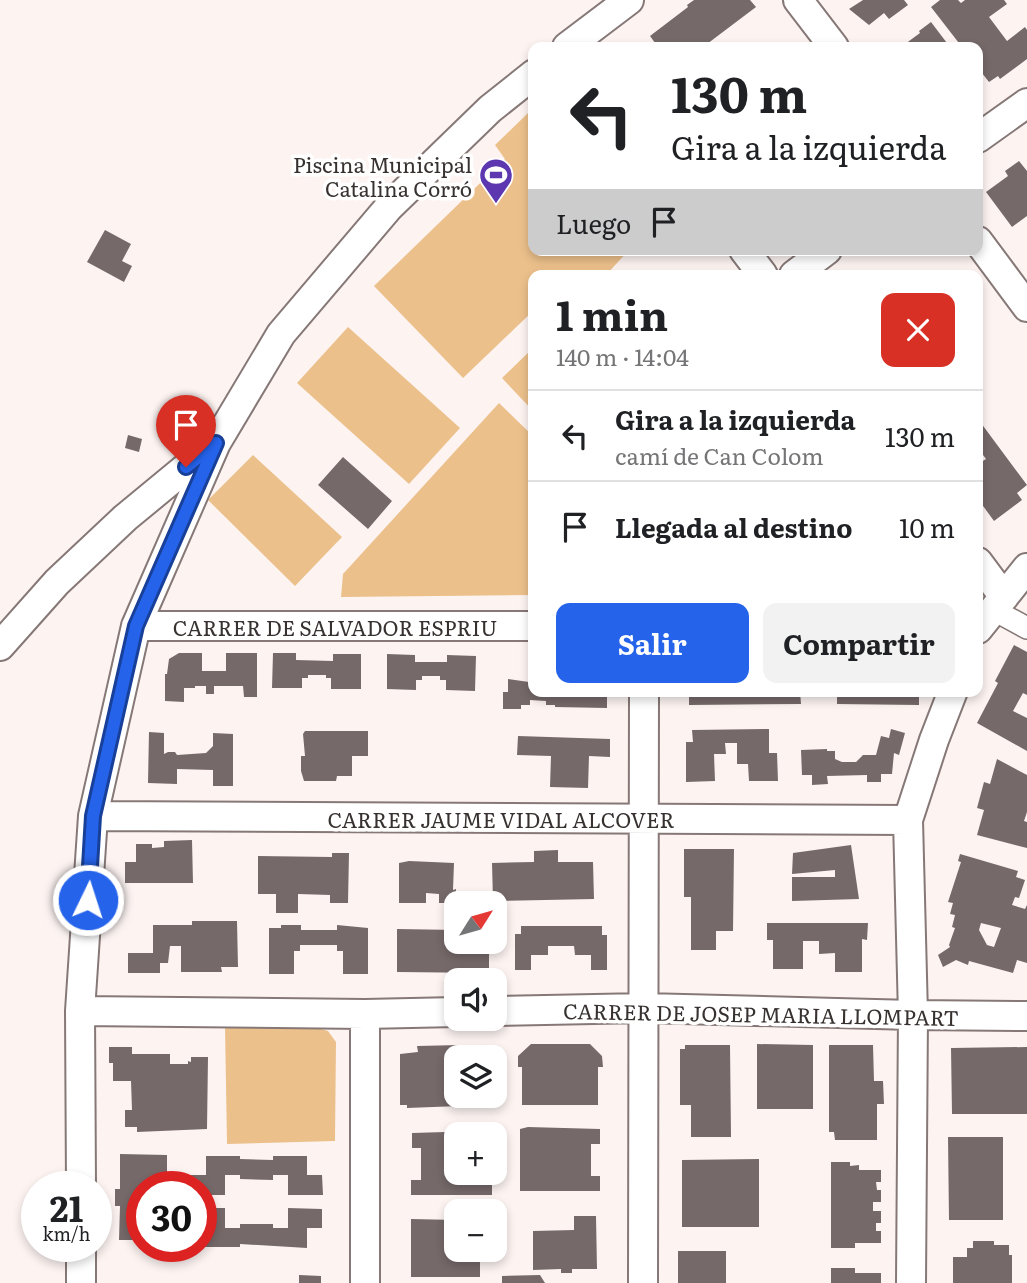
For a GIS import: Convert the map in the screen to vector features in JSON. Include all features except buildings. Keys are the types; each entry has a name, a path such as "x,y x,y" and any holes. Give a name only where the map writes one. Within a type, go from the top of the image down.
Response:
{"street":[{"path":"799,0 830,42"},
{"path":"581,42 616,4"},
{"path":"81,1171 80,1011 93,816 136,626 216,443 281,334 389,207 490,109 528,79"},
{"path":"983,134 1027,103"},
{"path":"983,248 1027,307"},
{"path":"749,256 759,270"},
{"path":"801,270 819,256"},
{"path":"0,646 57,582 125,517 216,443"},
{"path":"987,618 1027,568"},
{"path":"983,593 987,618"},
{"path":"987,618 1027,628"},
{"name":"CARRER DE SALVADOR ESPRIU","path":"136,626 528,626"},
{"path":"643,1283 644,697"},
{"path":"911,1283 913,1016 908,820 933,740 951,697"},
{"name":"CARRER JAUME VIDAL ALCOVER","path":"93,816 908,820"},
{"name":"CARRER DE JOSEP MARIA LLOMPART","path":"507,1011 644,1008 913,1016 1027,1016"},
{"path":"80,1011 444,1012"},
{"path":"365,1014 365,1283"},
{"path":"81,1262 81,1283"}],"shaded area":[{"name":"Piscina Municipal Catalina Corró","path":"528,113 528,256 623,256 611,270 528,270 528,316 463,378 374,286 505,159 495,145"},
{"path":"348,327 460,428 409,484 297,383"},
{"path":"528,353 528,406 502,378"},
{"path":"499,403 528,431 528,595 341,597 343,574"},
{"path":"253,455 342,537 295,586 208,500"},
{"path":"225,1027 318,1028 328,1031 336,1042 335,1141 227,1144"}],"place":[{"name":"Piscina Municipal Catalina Corró","path":"496,205"}],"route":[{"path":"88,900 93,816 136,626 216,443 186,467"}]}
